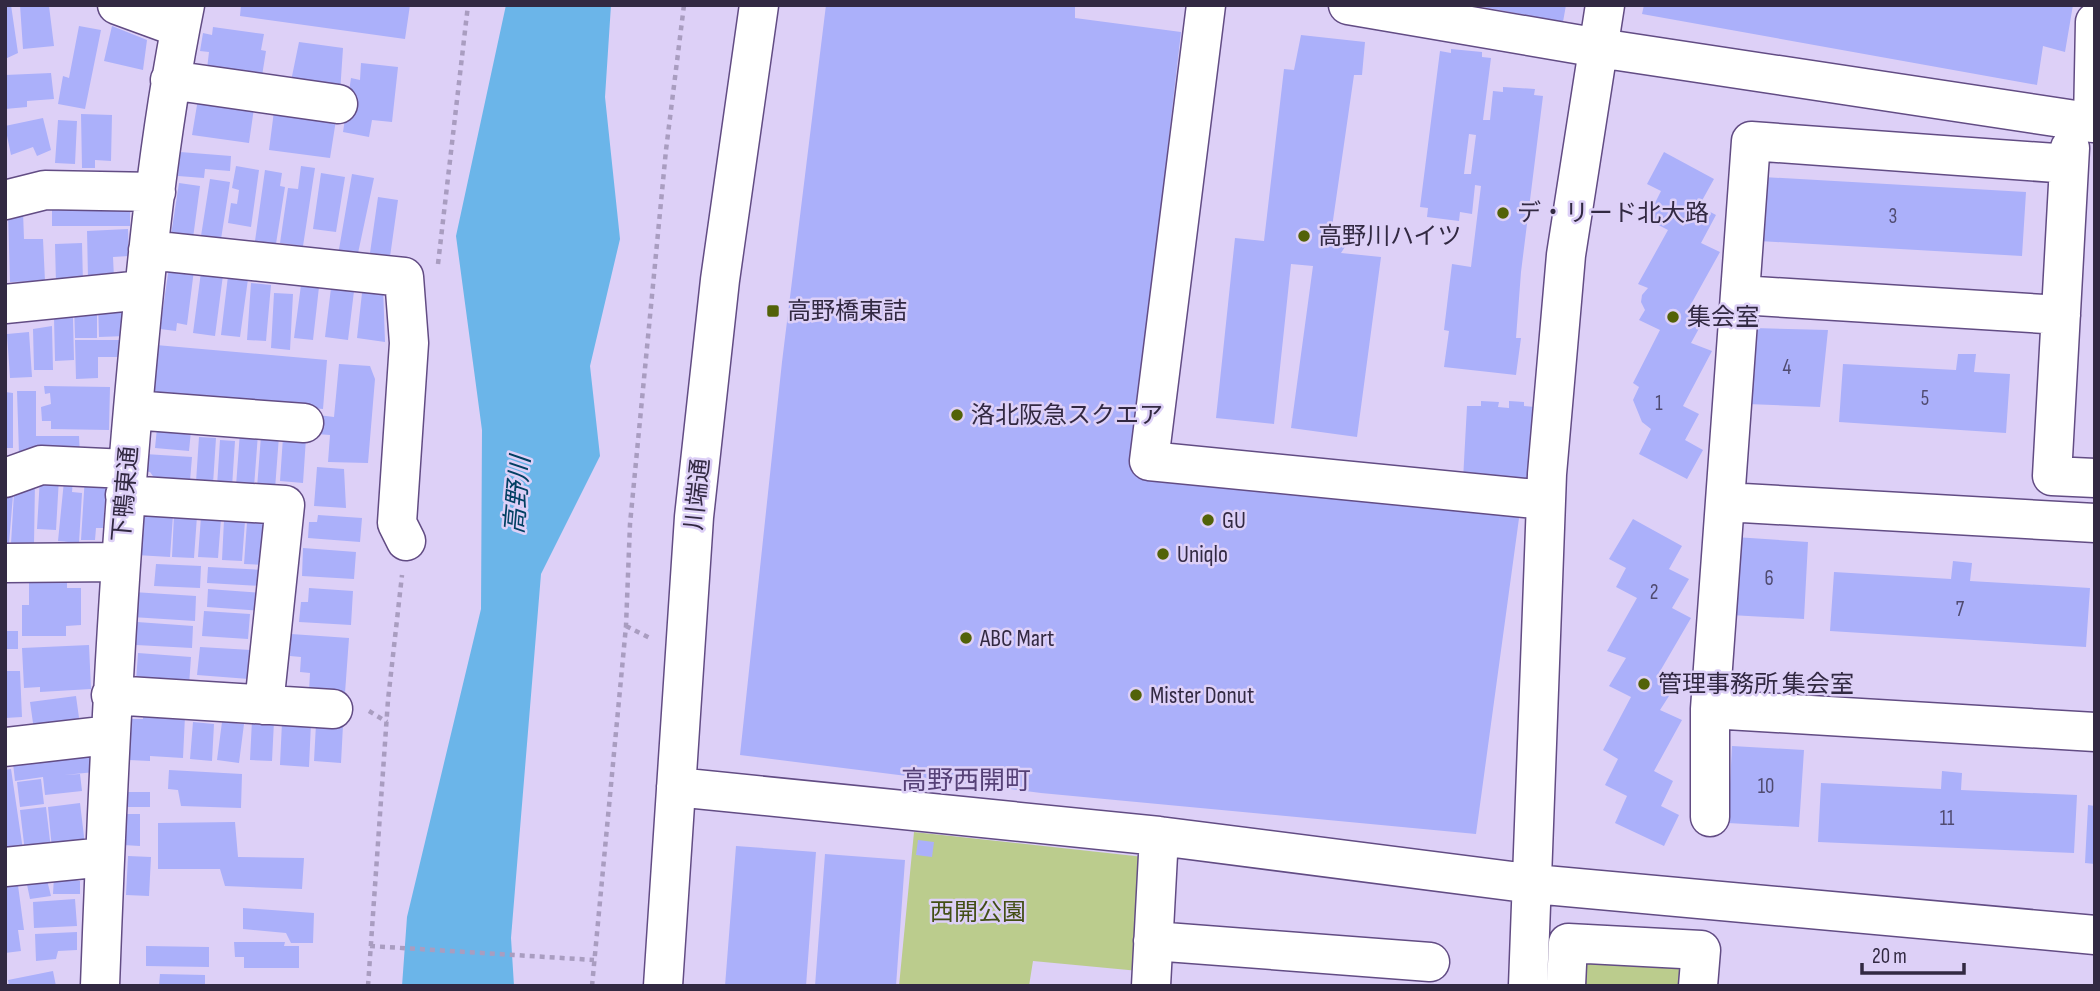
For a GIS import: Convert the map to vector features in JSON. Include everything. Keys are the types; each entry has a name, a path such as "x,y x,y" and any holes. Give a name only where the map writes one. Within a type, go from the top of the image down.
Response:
{"street":[{"path":"117,5 183,17"},
{"name":"川端通","path":"663,986 695,503 719,280 759,5"},
{"path":"1206,5 1149,461 1546,500"},
{"path":"1348,5 1599,48 2082,140"},
{"path":"1528,986 1534,884 1546,500 1566,256 1605,5"},
{"name":"下鴨東通","path":"100,986 111,695 126,482 143,290 170,80 183,17"},
{"path":"2095,22 2061,316 2052,476 2095,478"},
{"path":"170,80 338,104"},
{"path":"1710,817 1710,709 1751,141 2082,140"},
{"path":"5,200 45,190 156,192"},
{"path":"148,250 404,276 409,343 397,523 406,541"},
{"path":"5,304 143,290"},
{"path":"1740,295 2061,316"},
{"path":"133,410 304,423"},
{"path":"5,478 41,465 126,482 285,505 264,705"},
{"path":"1726,502 2095,523"},
{"path":"5,563 120,562"},
{"path":"111,695 333,709"},
{"path":"1710,709 2090,729 2095,732"},
{"path":"5,747 109,735"},
{"path":"676,787 1159,836 1534,884 2095,936"},
{"path":"1152,986 1159,836"},
{"path":"5,867 105,857"},
{"path":"1153,942 1430,962"},
{"path":"1566,986 1568,943 1701,950 1698,986"}],"path":[{"path":"592,986 626,626 630,524 666,150 684,5"},
{"path":"370,946 594,960"}],"green space":[{"name":"西開公園","path":"914,832 1144,857 1139,971 1033,961 1029,986 899,986"},
{"path":"1568,943 1701,950 1698,986 1566,986"}],"water":[{"name":"高野川","path":"506,5 611,5 605,97 620,239 590,366 600,456 541,574 511,938 514,986 402,986 407,917 481,609 482,430 456,236"}],"building":[{"path":"5,5 11,5 18,53 5,59"},
{"path":"20,5 49,6 54,46 23,49"},
{"path":"241,5 410,5 405,39 240,16"},
{"name":"洛北阪急スクエア","path":"826,5 1075,5 1075,18 1181,32 1131,469 1520,511 1476,834 1041,793 740,755 782,362"},
{"path":"1472,5 1566,5 1563,22"},
{"path":"1644,5 2073,5 2065,52 2043,46 2037,85 1642,14"},
{"path":"79,26 101,30 85,109 58,104 63,76 69,78"},
{"path":"112,26 147,40 143,70 104,61"},
{"path":"213,27 264,34 261,50 266,51 261,82 207,69 209,52 200,51 203,33 212,35"},
{"name":"高野川ハイツ","path":"1301,35 1365,42 1362,75 1354,75 1331,234 1341,234 1348,242 1341,253 1381,257 1357,437 1291,428 1313,266 1291,264 1274,424 1216,418 1235,238 1264,241 1284,69 1294,70"},
{"path":"299,42 343,48 340,93 290,86"},
{"name":"デ・リード北大路","path":"1451,49 1482,52 1482,57 1491,58 1483,120 1490,120 1493,91 1503,92 1503,87 1535,89 1534,95 1543,96 1521,272 1516,338 1521,338 1516,375 1444,367 1449,331 1444,330 1452,264 1471,267 1481,186 1475,185 1472,214 1460,212 1459,221 1427,217 1428,208 1420,207 1440,51 1451,53","holes":["1469,134 1476,135 1471,174 1464,174"]},
{"path":"361,63 398,67 392,122 372,120 369,137 343,132 351,78 360,80"},
{"path":"51,73 54,99 27,101 27,107 5,109 5,75"},
{"path":"198,99 254,108 249,143 192,135"},
{"path":"274,111 336,120 330,158 269,150"},
{"path":"81,114 112,115 111,161 95,160 95,168 82,168"},
{"path":"43,118 51,150 37,156 33,147 11,155 5,126"},
{"path":"58,120 77,121 75,164 55,163"},
{"path":"180,152 231,156 230,171 205,169 204,178 178,176"},
{"path":"1664,152 1714,179 1699,206 1716,215 1701,243 1720,252 1690,306 1707,314 1691,343 1712,351 1683,406 1699,414 1685,440 1703,450 1687,479 1639,454 1651,429 1642,422 1633,400 1639,387 1633,383 1660,330 1639,320 1645,310 1641,302 1642,295 1648,288 1638,284 1668,230 1647,219 1661,191 1647,184"},
{"path":"236,166 259,170 251,227 228,223 231,203 237,204 239,190 232,188"},
{"path":"301,166 315,168 303,246 280,243 288,188 298,189"},
{"path":"265,170 282,173 280,186 285,187 275,250 261,248 261,242 255,241"},
{"path":"321,173 345,177 336,232 313,229"},
{"path":"352,174 374,178 357,258 338,255"},
{"path":"1763,177 2026,192 2022,256 1759,241"},
{"path":"210,179 230,182 221,239 201,236"},
{"path":"179,183 200,186 193,238 171,235"},
{"path":"378,197 398,200 390,257 370,253"},
{"path":"130,201 130,226 52,226 52,202"},
{"path":"8,212 23,212 24,239 43,239 45,281 10,282"},
{"path":"128,229 129,256 113,257 114,278 88,278 87,231"},
{"path":"82,243 83,283 56,283 55,244"},
{"path":"169,267 194,270 187,325 177,323 176,331 160,329"},
{"path":"201,272 223,275 215,336 193,333"},
{"path":"228,276 248,279 240,337 221,335"},
{"path":"332,280 355,283 348,340 325,337"},
{"path":"251,283 271,285 266,341 247,340"},
{"path":"363,284 383,287 385,342 357,338"},
{"path":"301,285 319,287 313,340 294,338"},
{"path":"274,293 293,294 290,350 271,348"},
{"path":"125,301 126,336 99,337 98,302"},
{"path":"74,304 97,304 97,338 75,338"},
{"path":"73,317 74,360 55,361 54,318"},
{"path":"52,326 53,370 34,370 33,329"},
{"path":"1754,328 1828,330 1820,407 1747,404"},
{"path":"29,332 32,377 10,378 7,334"},
{"path":"75,340 122,340 122,357 98,357 98,378 76,379"},
{"path":"156,345 327,360 323,409 152,396"},
{"path":"1958,354 1976,354 1974,372 2010,374 2006,433 1839,422 1843,364 1956,370"},
{"path":"339,364 370,366 375,379 368,463 328,462 330,435 316,434 318,415 334,417"},
{"path":"44,386 110,387 109,430 51,429 51,421 42,421 41,407 51,404 50,393 45,394"},
{"path":"17,391 36,391 36,436 79,436 80,456 19,454"},
{"path":"5,392 13,393 13,448 5,448"},
{"path":"1481,401 1499,402 1498,407 1509,408 1509,401 1524,402 1524,406 1535,407 1529,483 1463,480 1467,406 1481,406"},
{"path":"157,428 191,431 189,451 155,448"},
{"path":"240,432 258,434 254,487 236,486"},
{"path":"261,436 279,436 275,489 257,488"},
{"path":"199,437 216,438 213,484 196,482"},
{"path":"283,437 306,438 303,483 280,481"},
{"path":"220,440 235,441 232,487 217,486"},
{"path":"145,454 192,457 190,481 155,479 150,472 144,471"},
{"path":"317,467 344,469 346,508 314,506"},
{"path":"85,476 107,477 103,528 96,528 95,540 81,540"},
{"path":"40,477 59,478 56,530 37,529"},
{"path":"64,481 73,481 72,492 82,493 79,543 58,541"},
{"path":"35,482 34,545 11,544 14,493"},
{"path":"5,494 13,495 9,543 5,543"},
{"path":"147,513 173,515 170,557 136,555 137,523"},
{"path":"174,515 197,516 194,558 172,557"},
{"path":"318,515 362,518 360,542 308,538 309,522 317,522"},
{"path":"201,517 221,519 218,558 198,557"},
{"path":"1633,519 1682,546 1669,569 1689,579 1672,608 1691,618 1659,673 1678,682 1660,710 1682,720 1654,771 1673,781 1661,806 1679,815 1664,846 1615,823 1627,796 1605,785 1618,759 1603,750 1631,697 1609,686 1626,658 1607,651 1637,598 1616,587 1626,568 1609,559"},
{"path":"224,520 245,521 242,561 222,560"},
{"path":"247,522 267,523 265,543 261,543 266,565 244,564"},
{"path":"1735,537 1808,542 1804,619 1730,615"},
{"path":"303,548 356,552 354,579 302,576"},
{"path":"1953,561 1972,563 1970,581 2090,588 2086,647 1830,631 1834,572 1951,579"},
{"path":"156,564 201,566 200,588 154,586"},
{"path":"208,567 263,570 262,586 207,583"},
{"path":"29,581 67,582 67,588 81,588 81,625 66,626 66,636 22,636 22,605 29,605"},
{"path":"309,588 353,591 351,625 299,622 301,602 308,602"},
{"path":"208,589 264,593 262,611 207,607"},
{"path":"133,592 196,596 195,621 132,617"},
{"path":"204,611 250,614 248,639 202,636"},
{"path":"137,622 193,626 192,648 136,645"},
{"path":"5,631 18,631 18,649 5,649"},
{"path":"291,634 349,638 345,693 309,691 310,673 300,672 301,657 290,656"},
{"path":"89,645 91,689 40,692 40,687 24,688 22,648"},
{"path":"200,647 251,650 249,679 197,675"},
{"path":"138,653 191,657 189,685 136,681"},
{"path":"5,671 20,671 22,717 5,718"},
{"path":"76,696 80,725 34,730 30,702"},
{"path":"143,714 185,716 183,758 150,756 150,761 129,760 131,719 143,719"},
{"path":"252,720 274,721 272,761 250,760"},
{"path":"193,722 214,724 212,761 190,759"},
{"path":"222,722 244,724 239,763 217,760"},
{"path":"282,722 311,723 309,767 280,765"},
{"path":"316,724 343,725 341,763 314,761"},
{"path":"92,745 95,772 64,775 80,774 82,791 45,795 43,777 15,781 12,754"},
{"path":"1732,746 1804,750 1799,827 1728,823"},
{"path":"11,769 23,850 5,853 5,770"},
{"path":"169,770 242,774 241,808 181,806 178,790 168,789"},
{"path":"1942,771 1962,773 1961,790 2077,795 2074,853 1818,842 1821,783 1941,789"},
{"path":"41,779 44,804 20,807 17,782"},
{"path":"127,792 150,792 150,807 127,807"},
{"path":"80,803 85,845 52,849 48,807"},
{"path":"2088,805 2095,806 2095,864 2085,863"},
{"path":"46,807 51,849 25,852 20,810"},
{"path":"124,814 140,814 140,846 123,845"},
{"path":"235,822 238,857 304,858 302,889 225,886 220,869 158,869 158,823"},
{"path":"918,840 934,842 932,857 916,855"},
{"path":"736,846 816,852 806,986 725,986"},
{"path":"825,854 905,860 896,986 815,986"},
{"path":"128,856 151,857 149,896 126,895"},
{"path":"45,872 51,896 30,899 25,875"},
{"path":"54,876 80,881 80,894 53,894"},
{"path":"17,878 24,930 18,930 21,951 5,953 5,880"},
{"path":"75,899 77,926 34,928 33,902"},
{"path":"243,908 314,913 313,943 291,943 286,933 243,929"},
{"path":"77,932 77,950 58,951 56,959 36,961 35,934"},
{"path":"234,942 285,942 284,946 299,946 299,968 244,968 244,957 235,957"},
{"path":"146,946 209,947 209,967 146,966"},
{"path":"53,971 56,986 9,986 8,980"},
{"path":"160,974 205,975 205,986 159,986"}],"place":[{"name":"デ・リード北大路","path":"1503,213"},
{"name":"高野川ハイツ","path":"1304,236"},
{"name":"高野橋東詰","path":"773,311"},
{"name":"集会室","path":"1673,317"},
{"name":"洛北阪急スクエア","path":"957,415"},
{"name":"GU","path":"1208,520"},
{"name":"Uniqlo","path":"1163,554"},
{"name":"ABC Mart","path":"966,638"},
{"name":"管理事務所 集会室","path":"1644,684"},
{"name":"Mister Donut","path":"1136,695"}],"district":[{"name":"高野西開町","path":"966,780"}]}
